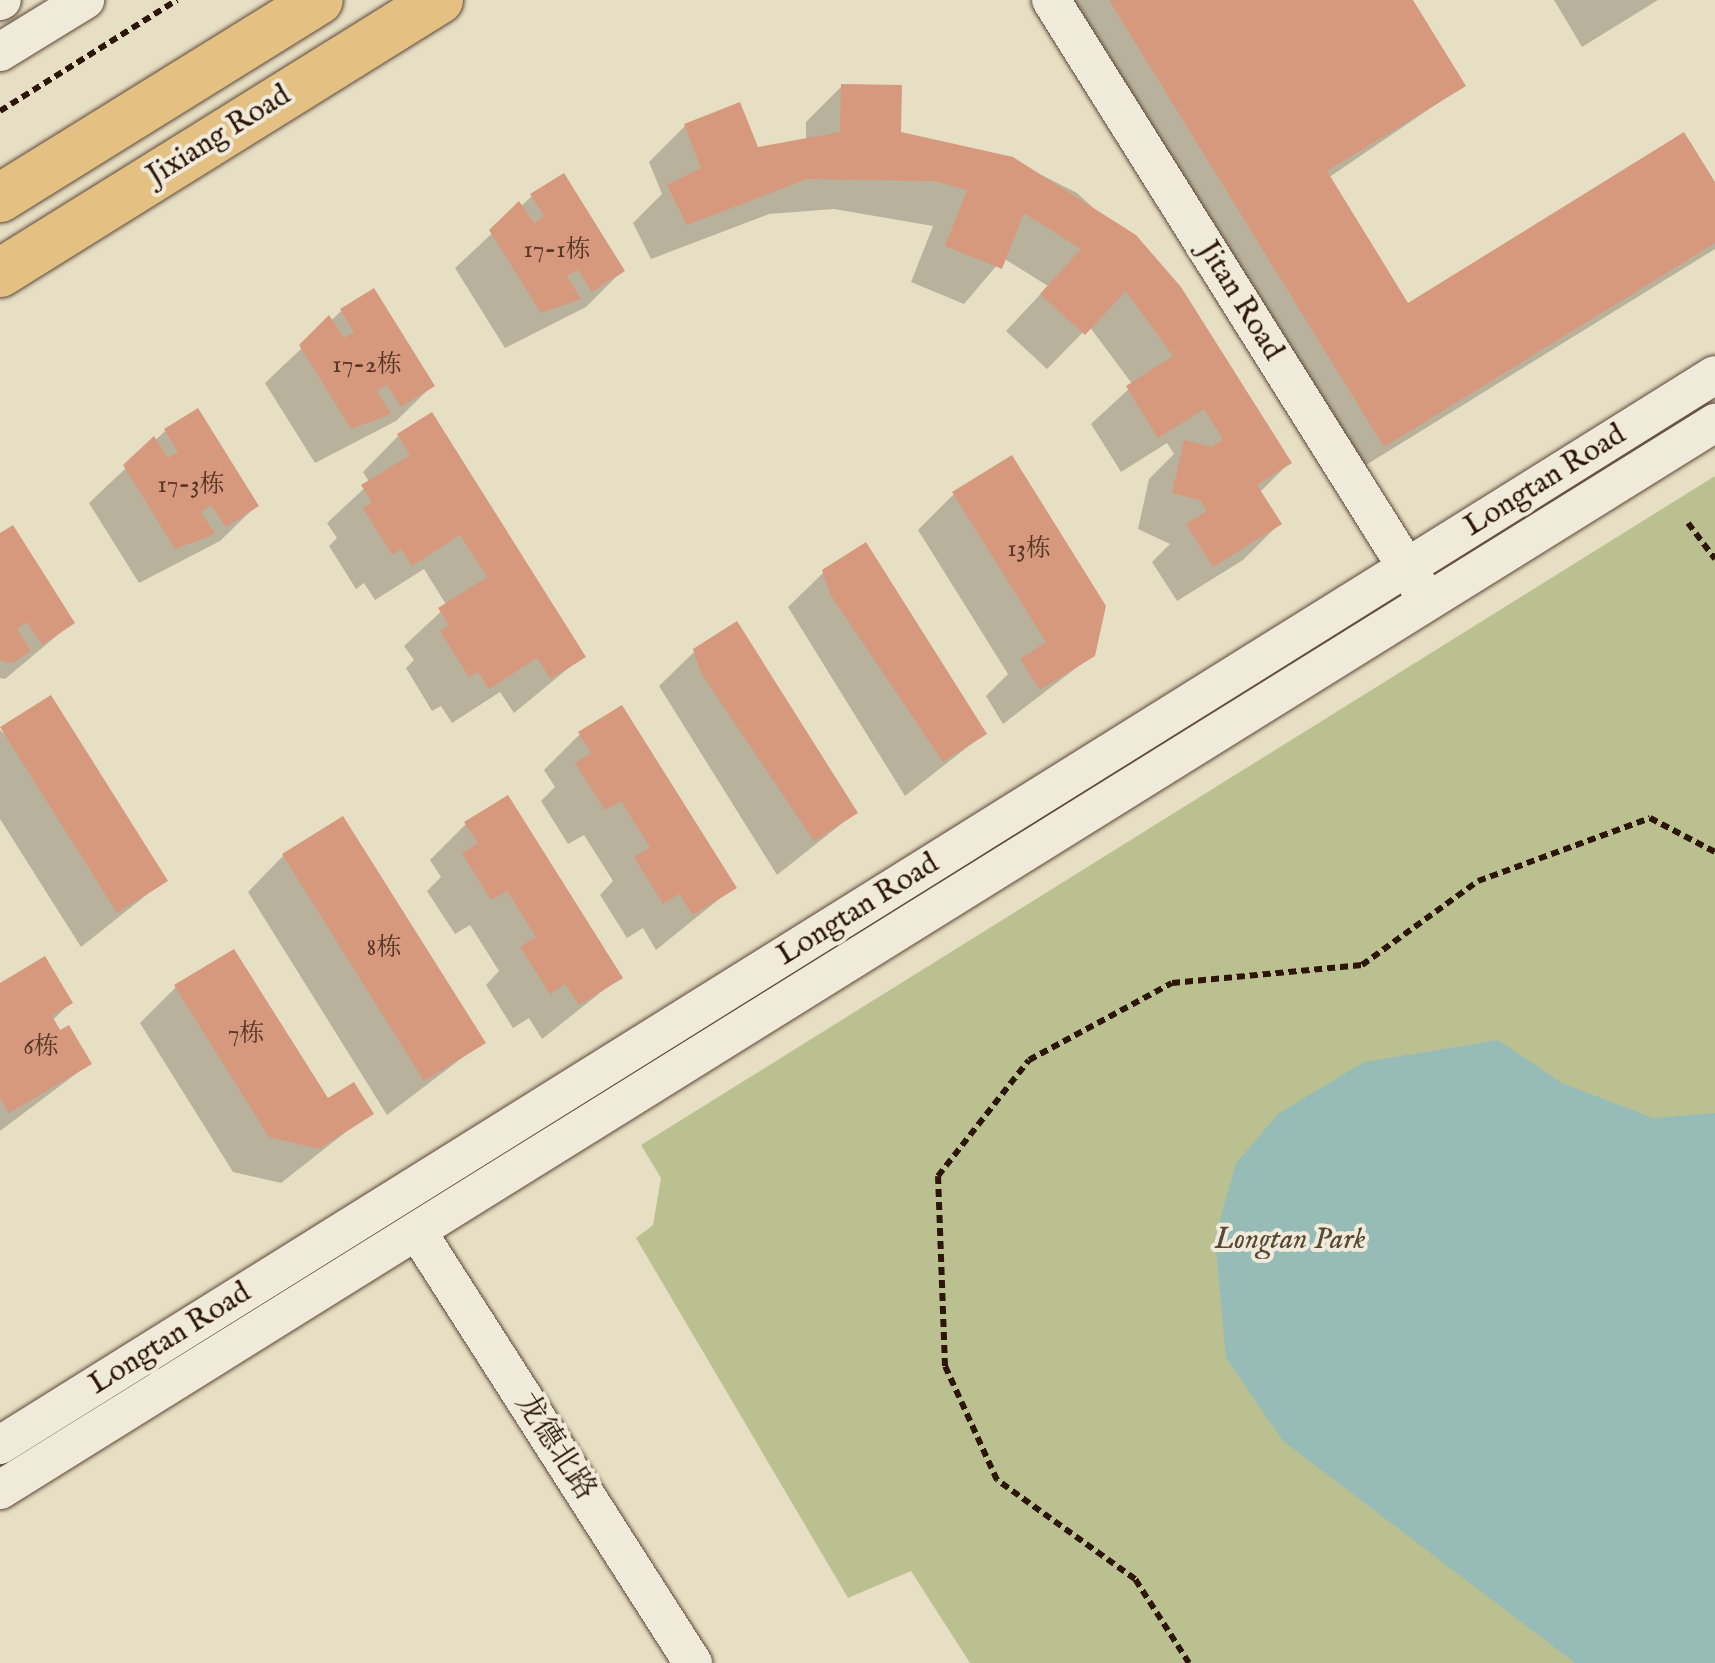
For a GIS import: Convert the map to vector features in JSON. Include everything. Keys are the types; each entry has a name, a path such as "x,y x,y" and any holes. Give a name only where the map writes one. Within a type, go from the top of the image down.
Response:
{"main road":[{"name":"Jixiang Road","path":"0,198 319,0"},
{"name":"Jixiang Road","path":"0,273 438,0"}],"street":[{"path":"0,52 85,0"},
{"name":"Jitan Road","path":"1051,0 1428,602"},
{"name":"Longtan Road","path":"0,1445 1715,375"},
{"name":"Longtan Road","path":"0,1490 1715,423"},
{"name":"龙德北路","path":"417,1231 692,1663"}],"path":[{"path":"0,111 177,0"},
{"path":"1688,523 1715,560"},
{"path":"1189,1663 1135,1578 996,1480 945,1366 938,1176 1029,1060 1172,983 1362,965 1478,881 1650,818 1715,852"}],"green space":[{"name":"Longtan Park","path":"1715,476 1715,1663 970,1663 911,1571 848,1598 636,1238 653,1225 661,1178 641,1145"}],"water":[{"path":"1498,1040 1562,1083 1653,1118 1715,1113 1715,1663 1575,1663 1283,1441 1226,1358 1215,1238 1236,1163 1279,1113 1364,1062"}],"building":[{"path":"1109,0 1413,0 1466,86 1327,171 1408,303 1684,132 1715,182 1715,243 1384,447"},
{"path":"841,84 902,85 901,132 1013,157 1136,235 1181,287 1292,463 1257,485 1282,524 1213,567 1186,524 1207,511 1200,500 1172,493 1184,440 1212,447 1223,439 1204,409 1158,438 1126,386 1173,356 1126,291 1085,335 1040,294 1081,249 1024,213 1002,269 945,246 967,190 935,181 807,179 687,225 667,185 701,168 684,124 740,102 758,147 840,132"},
{"path":"564,173 625,271 592,292 578,270 567,276 581,299 541,313 489,230 519,201 534,223 544,216 530,194"},
{"path":"374,288 435,386 401,407 387,385 377,391 391,414 351,429 299,345 329,315 344,338 354,332 340,309"},
{"path":"198,408 259,506 226,527 211,505 201,512 215,534 175,549 123,465 154,436 168,458 178,452 164,429"},
{"path":"432,412 586,657 551,679 537,658 489,689 478,672 469,677 440,631 449,625 438,608 487,577 460,535 412,566 401,549 392,555 363,508 372,502 361,485 410,455 397,434"},
{"path":"1012,455 1106,606 1095,656 1040,690 1020,659 1046,642 952,492"},
{"path":"13,525 75,623 42,645 27,622 17,629 31,651 12,663 0,660 0,533"},
{"path":"866,542 987,734 943,762 830,594 822,570"},
{"path":"737,621 858,813 814,841 701,673 693,649"},
{"path":"51,695 168,881 117,913 0,727"},
{"path":"622,705 737,888 693,915 679,894 663,904 634,857 650,847 621,801 605,810 575,763 591,753 578,732"},
{"path":"508,795 623,978 579,1005 565,984 550,994 520,947 536,937 507,891 491,900 462,853 478,843 464,822"},
{"path":"343,816 486,1043 424,1081 282,854"},
{"path":"234,949 328,1098 354,1082 374,1114 319,1149 269,1137 174,985"},
{"path":"45,956 73,1003 52,1016 60,1030 69,1025 92,1064 9,1113 0,1098 0,983"}]}
